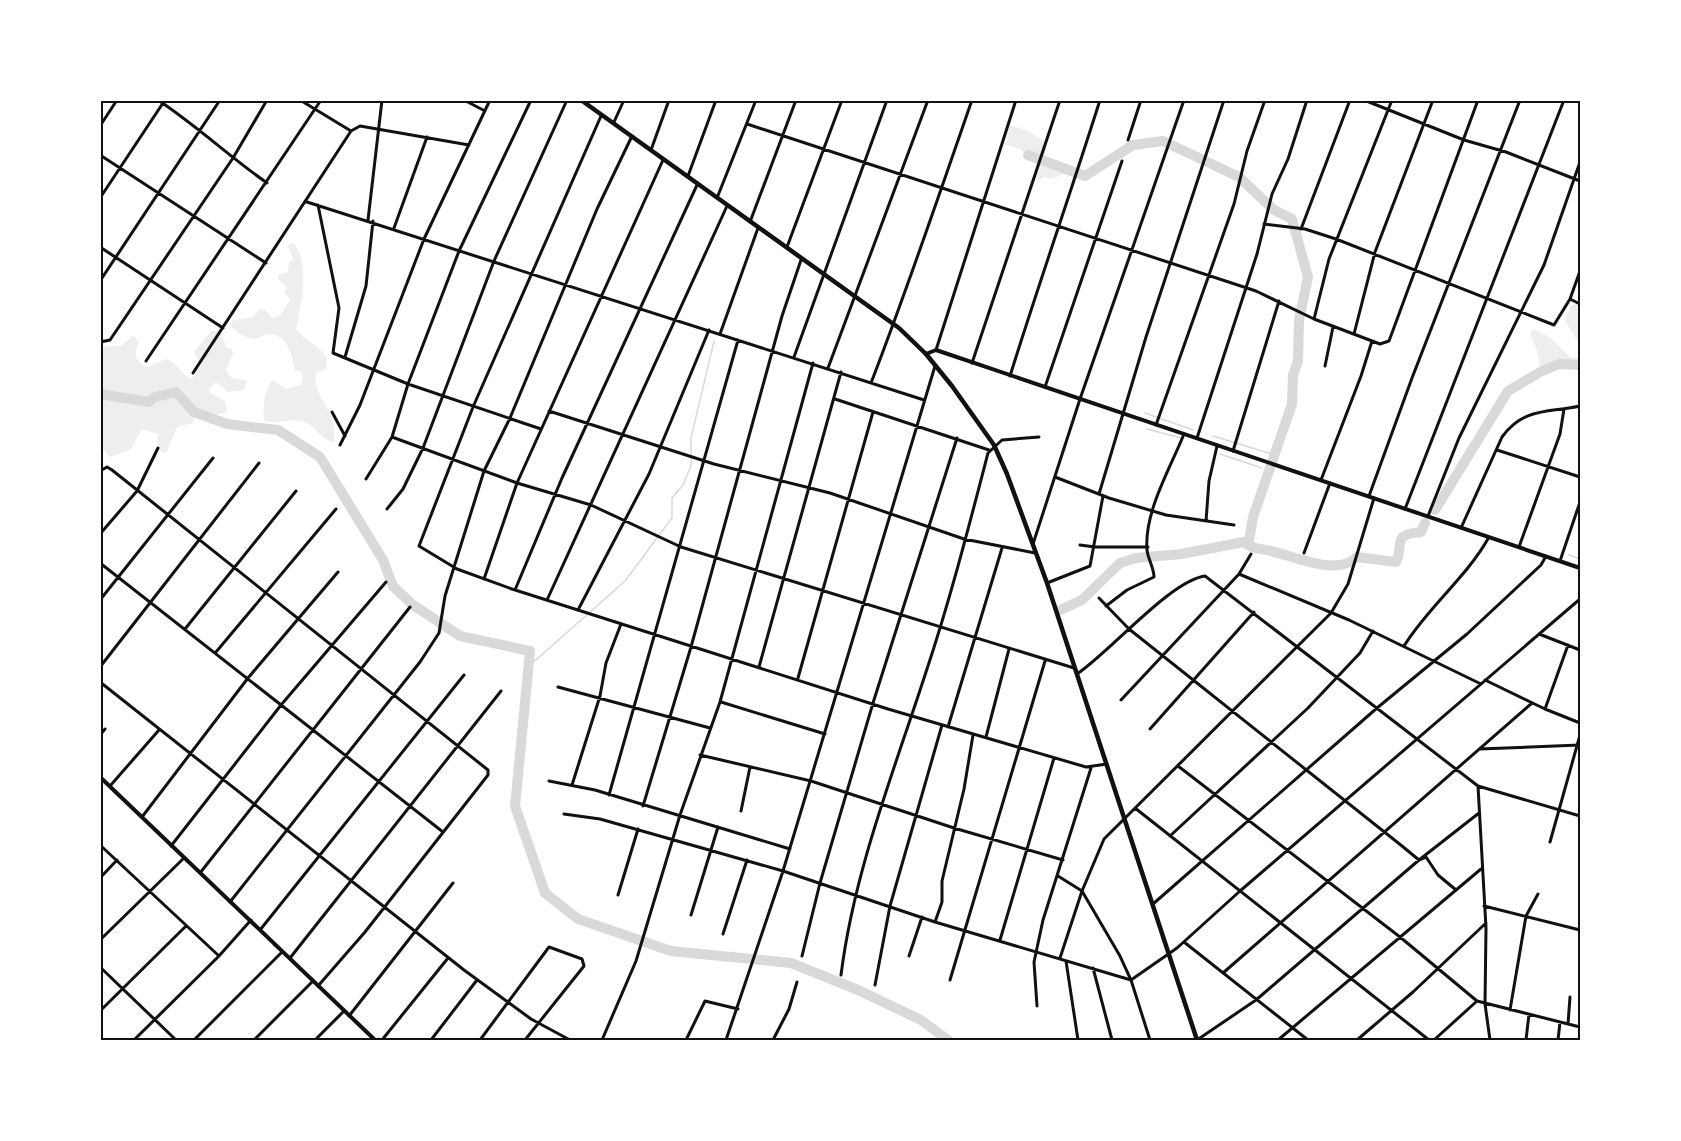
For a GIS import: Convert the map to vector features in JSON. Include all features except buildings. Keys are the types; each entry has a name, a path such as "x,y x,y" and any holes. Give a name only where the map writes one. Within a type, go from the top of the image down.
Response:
{"highway":[{"path":"581,100 855,299 894,324 935,364 994,445 1047,583 1197,1041"}],"main road":[{"path":"926,354 936,350 1581,568"},
{"path":"101,779 251,920 373,1040"}],"street":[{"path":"100,126 117,100"},
{"path":"158,100 201,129 232,158 267,183"},
{"path":"100,280 220,100"},
{"path":"100,342 110,340 232,158 267,100"},
{"path":"300,100 351,130"},
{"path":"146,361 321,100"},
{"path":"368,220 382,100"},
{"path":"464,100 485,111"},
{"path":"340,445 424,239 490,100"},
{"path":"366,479 392,437 408,384 459,251 531,100"},
{"path":"387,509 403,489 423,448 441,395 494,261 567,100"},
{"path":"613,124 624,100"},
{"path":"651,150 669,100"},
{"path":"688,178 716,100"},
{"path":"717,198 756,100"},
{"path":"750,222 796,100"},
{"path":"786,249 842,100"},
{"path":"794,357 887,100"},
{"path":"828,368 928,100"},
{"path":"871,383 894,324 972,100"},
{"path":"936,350 1016,100"},
{"path":"972,363 1060,100"},
{"path":"1010,375 1057,225 1079,170 1100,100"},
{"path":"1128,140 1142,100"},
{"path":"1033,544 1080,399 1184,100"},
{"path":"1047,583 1087,569 1092,563 1101,495 1122,413 1224,100"},
{"path":"1156,425 1209,275 1265,100"},
{"path":"1197,438 1260,245 1264,224 1307,100"},
{"path":"1301,229 1350,100"},
{"path":"1364,100 1464,140 1501,151 1581,181"},
{"path":"1314,319 1336,239 1392,100"},
{"path":"1354,334 1375,252 1433,100"},
{"path":"747,124 941,190 1096,237 1140,254 1172,262 1279,300 1314,319 1380,344 1389,341 1478,100"},
{"path":"1060,959 1082,891 1104,839 1232,710 1299,647 1331,612 1348,584 1372,497 1412,378 1520,100"},
{"path":"1405,508 1564,100"},
{"path":"100,198 164,102"},
{"path":"601,116 473,406 419,545 454,567 484,579 655,636 1054,758 1091,768 1107,764"},
{"path":"193,373 307,202 351,130 360,126 380,128 469,145"},
{"path":"394,228 428,136"},
{"path":"230,902 345,757 439,633 441,609 484,471 510,418 566,284 632,136"},
{"path":"100,155 266,263"},
{"path":"484,579 517,483 663,160"},
{"path":"1045,387 1122,161"},
{"path":"1428,516 1459,438 1522,314 1544,265 1581,162"},
{"path":"515,590 555,494 697,185"},
{"path":"307,202 394,228 459,251 924,400"},
{"path":"318,205 339,308 332,350 372,370 408,384 541,429"},
{"path":"547,600 727,206"},
{"path":"345,357 366,286 373,222"},
{"path":"1264,224 1301,229 1375,252 1450,285 1554,325 1570,299 1581,271"},
{"path":"720,334 758,228"},
{"path":"100,247 223,328"},
{"path":"643,806 692,647 773,350 801,260"},
{"path":"1570,299 1581,304"},
{"path":"1233,451 1279,300"},
{"path":"1324,366 1333,327"},
{"path":"578,610 662,446 709,330"},
{"path":"609,795 738,340"},
{"path":"1321,480 1372,341"},
{"path":"603,1041 636,962 672,839 720,702 813,363"},
{"path":"726,1041 811,781 935,364"},
{"path":"759,668 841,372"},
{"path":"834,399 989,450"},
{"path":"1461,528 1508,429 1528,414 1581,406"},
{"path":"1519,547 1560,434 1564,409"},
{"path":"549,411 705,460 849,500 964,539 1037,554"},
{"path":"332,412 345,436"},
{"path":"797,679 873,412"},
{"path":"1106,606 1127,590 1154,577 1148,547 1153,511 1184,434"},
{"path":"841,975 846,935 856,895 941,627 989,450 1002,440 1039,436"},
{"path":"392,437 517,483 591,504 681,547 824,589 1045,661 1074,668"},
{"path":"802,956 820,883 873,703 957,438"},
{"path":"1206,521 1209,481 1217,445"},
{"path":"100,534 137,491 158,448"},
{"path":"1497,450 1581,477"},
{"path":"100,600 213,458"},
{"path":"100,667 260,463"},
{"path":"100,471 107,467 487,769 488,773 443,832 365,932 318,986"},
{"path":"1055,477 1101,495 1153,511 1234,525"},
{"path":"1304,553 1330,483"},
{"path":"185,628 296,491"},
{"path":"1560,561 1581,502"},
{"path":"216,652 336,508"},
{"path":"1404,646 1421,619 1477,555 1489,537"},
{"path":"1080,545 1148,547"},
{"path":"948,727 1002,548"},
{"path":"1121,700 1165,656 1239,574 1251,554"},
{"path":"1153,904 1434,661 1541,565 1546,556"},
{"path":"100,563 443,832"},
{"path":"142,817 296,618 338,572"},
{"path":"1239,574 1373,631 1481,684"},
{"path":"1077,674 1098,660 1162,600 1200,577 1207,577 1478,786 1581,816"},
{"path":"171,846 281,705 387,582"},
{"path":"1098,598 1129,629 1196,680 1419,860"},
{"path":"1131,980 1170,954 1286,851 1581,599"},
{"path":"200,873 410,608"},
{"path":"1150,729 1196,680 1254,612"},
{"path":"572,785 600,696 606,663 621,624"},
{"path":"1170,836 1272,742 1338,677 1360,653 1373,631"},
{"path":"1539,634 1581,650"},
{"path":"1545,709 1568,645"},
{"path":"986,738 1009,649"},
{"path":"950,980 1045,661"},
{"path":"260,930 426,719 464,675"},
{"path":"1485,680 1545,709 1581,723"},
{"path":"100,682 255,804 286,832 352,879 415,933 508,1002 565,1040 570,1041"},
{"path":"558,687 600,696 710,728"},
{"path":"290,958 501,691"},
{"path":"720,702 825,735"},
{"path":"1223,973 1329,883 1532,703"},
{"path":"875,985 890,906 918,816 942,725"},
{"path":"100,735 105,729"},
{"path":"110,786 159,730"},
{"path":"935,922 942,902 942,881 964,789 973,735"},
{"path":"1550,842 1581,735"},
{"path":"1478,749 1578,745"},
{"path":"700,755 811,781 954,828 1063,860"},
{"path":"1000,940 1054,758"},
{"path":"1178,765 1286,851 1400,937 1437,970 1477,1000 1485,1004 1581,1027"},
{"path":"741,811 750,767"},
{"path":"1037,1006 1034,984 1036,950 1044,912 1058,876 1091,768"},
{"path":"549,781 572,785 680,815 790,849"},
{"path":"1478,786 1481,869 1486,923 1485,1004 1490,1041"},
{"path":"1135,808 1429,1041"},
{"path":"1197,1041 1256,1000 1419,860 1479,813"},
{"path":"564,814 584,815 638,829 783,871 935,922 1036,950 1131,980"},
{"path":"691,915 718,827"},
{"path":"618,895 638,829"},
{"path":"100,845 219,956"},
{"path":"1419,860 1426,857 1438,874 1456,890"},
{"path":"100,940 184,858"},
{"path":"100,878 117,860"},
{"path":"723,934 747,861"},
{"path":"1278,1041 1481,869"},
{"path":"1058,876 1082,891 1131,980 1150,1041"},
{"path":"350,1016 453,883"},
{"path":"1510,1010 1526,916 1538,894"},
{"path":"1484,906 1581,930"},
{"path":"909,956 922,917"},
{"path":"134,1041 219,956 251,920"},
{"path":"1358,1041 1486,923"},
{"path":"100,1011 186,926"},
{"path":"1184,942 1308,1041"},
{"path":"480,1041 551,947 582,959 584,966 525,1041"},
{"path":"194,1041 282,952"},
{"path":"382,1041 448,958"},
{"path":"1066,961 1078,1041"},
{"path":"100,967 176,1041"},
{"path":"1093,968 1112,1041"},
{"path":"431,1041 477,980"},
{"path":"254,1041 313,981"},
{"path":"773,1041 789,1008 797,982"},
{"path":"1568,1024 1570,997"},
{"path":"1434,1041 1477,1000"},
{"path":"686,1041 705,1001 738,1009"},
{"path":"315,1041 344,1011"},
{"path":"1526,1041 1528,1014"},
{"path":"1558,1041 1560,1022"}],"shaded area":[{"path":"1010,125 1028,131 1046,143 1044,163 1067,166 1065,173 1052,179 1043,177 1040,181 1035,176 1039,164 1034,155 1026,156 1021,149 1005,145"},
{"path":"293,243 299,251 303,272 302,297 296,329 327,358 326,369 316,373 315,380 331,417 334,442 325,439 311,425 302,421 265,421 264,399 273,380 286,389 301,385 303,376 301,371 295,371 288,348 282,338 270,334 252,339 231,327 232,321 253,317 260,309 265,310 272,318 281,315 290,300 285,292 287,287 279,280 278,275 288,272 289,261 293,260 288,245"},
{"path":"1580,301 1580,345 1565,321 1571,306"},
{"path":"1533,329 1548,336 1571,358 1580,357 1580,365 1560,364 1545,369 1540,368 1537,350 1530,334"},
{"path":"211,331 221,332 226,347 232,349 233,354 226,369 227,373 234,378 247,380 244,390 228,392 216,382 209,388 210,393 225,401 227,412 194,418 193,423 177,427 167,451 162,453 157,444 158,434 142,429 131,449 110,457 101,447 100,347 121,346 134,335 139,343 136,358 140,363 148,367 166,359 191,379 201,366 194,352"}],"waterway":[{"path":"1028,155 1085,176 1133,145 1163,141 1239,177 1274,210 1292,219 1308,277 1299,320 1298,361 1293,375 1292,404 1253,517 1249,541"},
{"path":"528,667 625,581 672,518 672,498 683,485 691,466 691,438 714,341"},
{"path":"1435,510 1508,391 1540,372 1559,364 1580,365"},
{"path":"100,394 149,402 155,397 176,392 194,412 227,424 278,430 320,457 383,560 393,586 413,605 460,636 530,651 515,806 545,893 578,919 671,951 791,963 858,990 921,1020 948,1040"},
{"path":"1145,413 1193,430"},
{"path":"1147,429 1181,438"},
{"path":"1213,436 1272,454"},
{"path":"1220,454 1262,468"},
{"path":"1060,610 1082,600 1120,563 1136,558 1181,554 1249,541 1248,545 1252,547 1327,565 1348,563 1357,557 1396,562 1402,538 1411,533 1421,532 1425,523"},
{"path":"1569,555 1580,559"}]}
